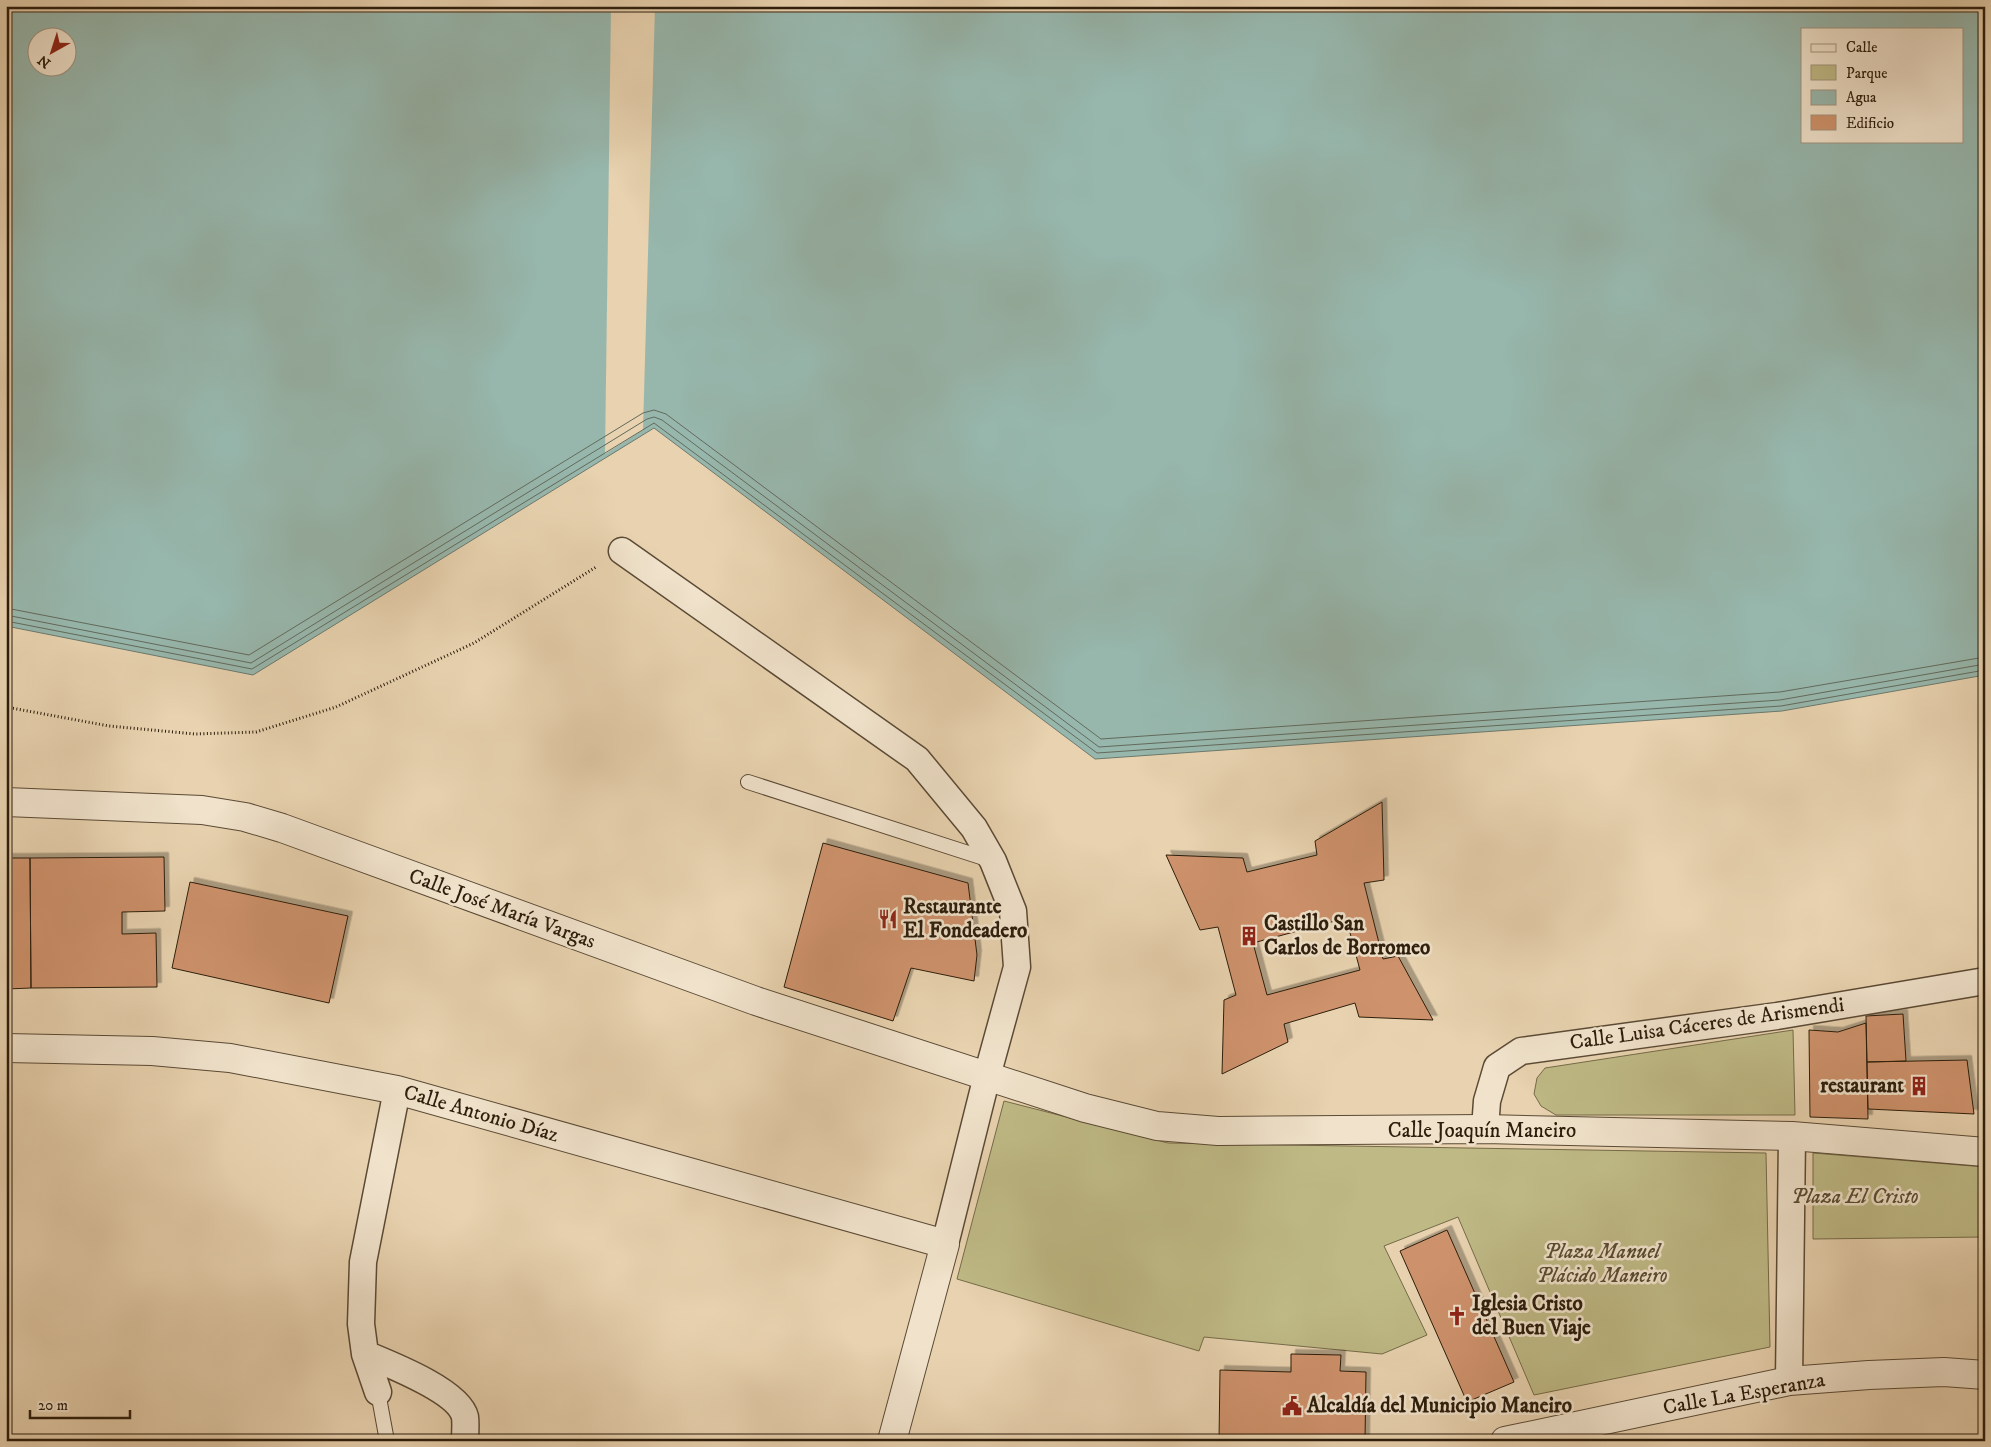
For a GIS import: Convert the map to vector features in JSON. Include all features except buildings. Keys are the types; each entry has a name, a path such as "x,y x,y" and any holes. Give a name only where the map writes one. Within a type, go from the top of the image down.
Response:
{"street":[{"path":"622,551 917,760 974,828 993,861 1013,912 1017,967 892,1441"},
{"name":"Calle José María Vargas","path":"6,802 202,810 254,820 282,828 756,1001 987,1076"},
{"name":"Calle Luisa Cáceres de Arismendi","path":"1485,1129 1488,1101 1497,1068 1521,1051 1777,1016 1985,981"},
{"name":"Calle Antonio Díaz","path":"6,1048 152,1051 230,1058 398,1090 945,1244"},
{"name":"Calle Joaquín Maneiro","path":"987,1076 1085,1108 1157,1126 1218,1132 1485,1129 1792,1136 1985,1152"},
{"path":"378,1392 366,1354 361,1324 364,1262 398,1090"},
{"path":"1789,1381 1792,1136"},
{"path":"366,1354 411,1374 452,1398 465,1417 465,1441"},
{"name":"Calle La Esperanza","path":"1505,1441 1789,1381 1925,1373 1985,1375"}],"lane":[{"path":"748,782 993,861"},
{"path":"378,1392 386,1441"}],"path":[{"path":"6,707 110,726 195,734 256,732 336,707 474,643 622,551"}],"green space":[{"path":"1793,1030 1795,1115 1556,1115 1541,1106 1534,1094 1537,1078 1545,1068"},
{"name":"Plaza Manuel Plácido Maneiro","path":"1004,1101 1168,1143 1766,1153 1770,1347 1534,1395 1458,1217 1384,1246 1427,1335 1382,1354 1204,1337 1199,1351 957,1279"},
{"name":"Plaza El Cristo","path":"1813,1153 1985,1167 1985,1237 1813,1239"}],"water":[{"path":"6,6 1985,6 1985,675 1782,711 1095,759 654,428 253,675 6,626"}],"pier":[{"path":"611,6 655,6 643,430 605,454"}],"place":[{"name":"Restaurante El Fondeadero","path":"888,919"},
{"name":"Castillo San Carlos de Borromeo","path":"1249,936"},
{"name":"restaurant","path":"1919,1086"},
{"name":"Iglesia Cristo del Buen Viaje","path":"1457,1316"},
{"name":"Alcaldía del Municipio Maneiro","path":"1292,1406"}]}
